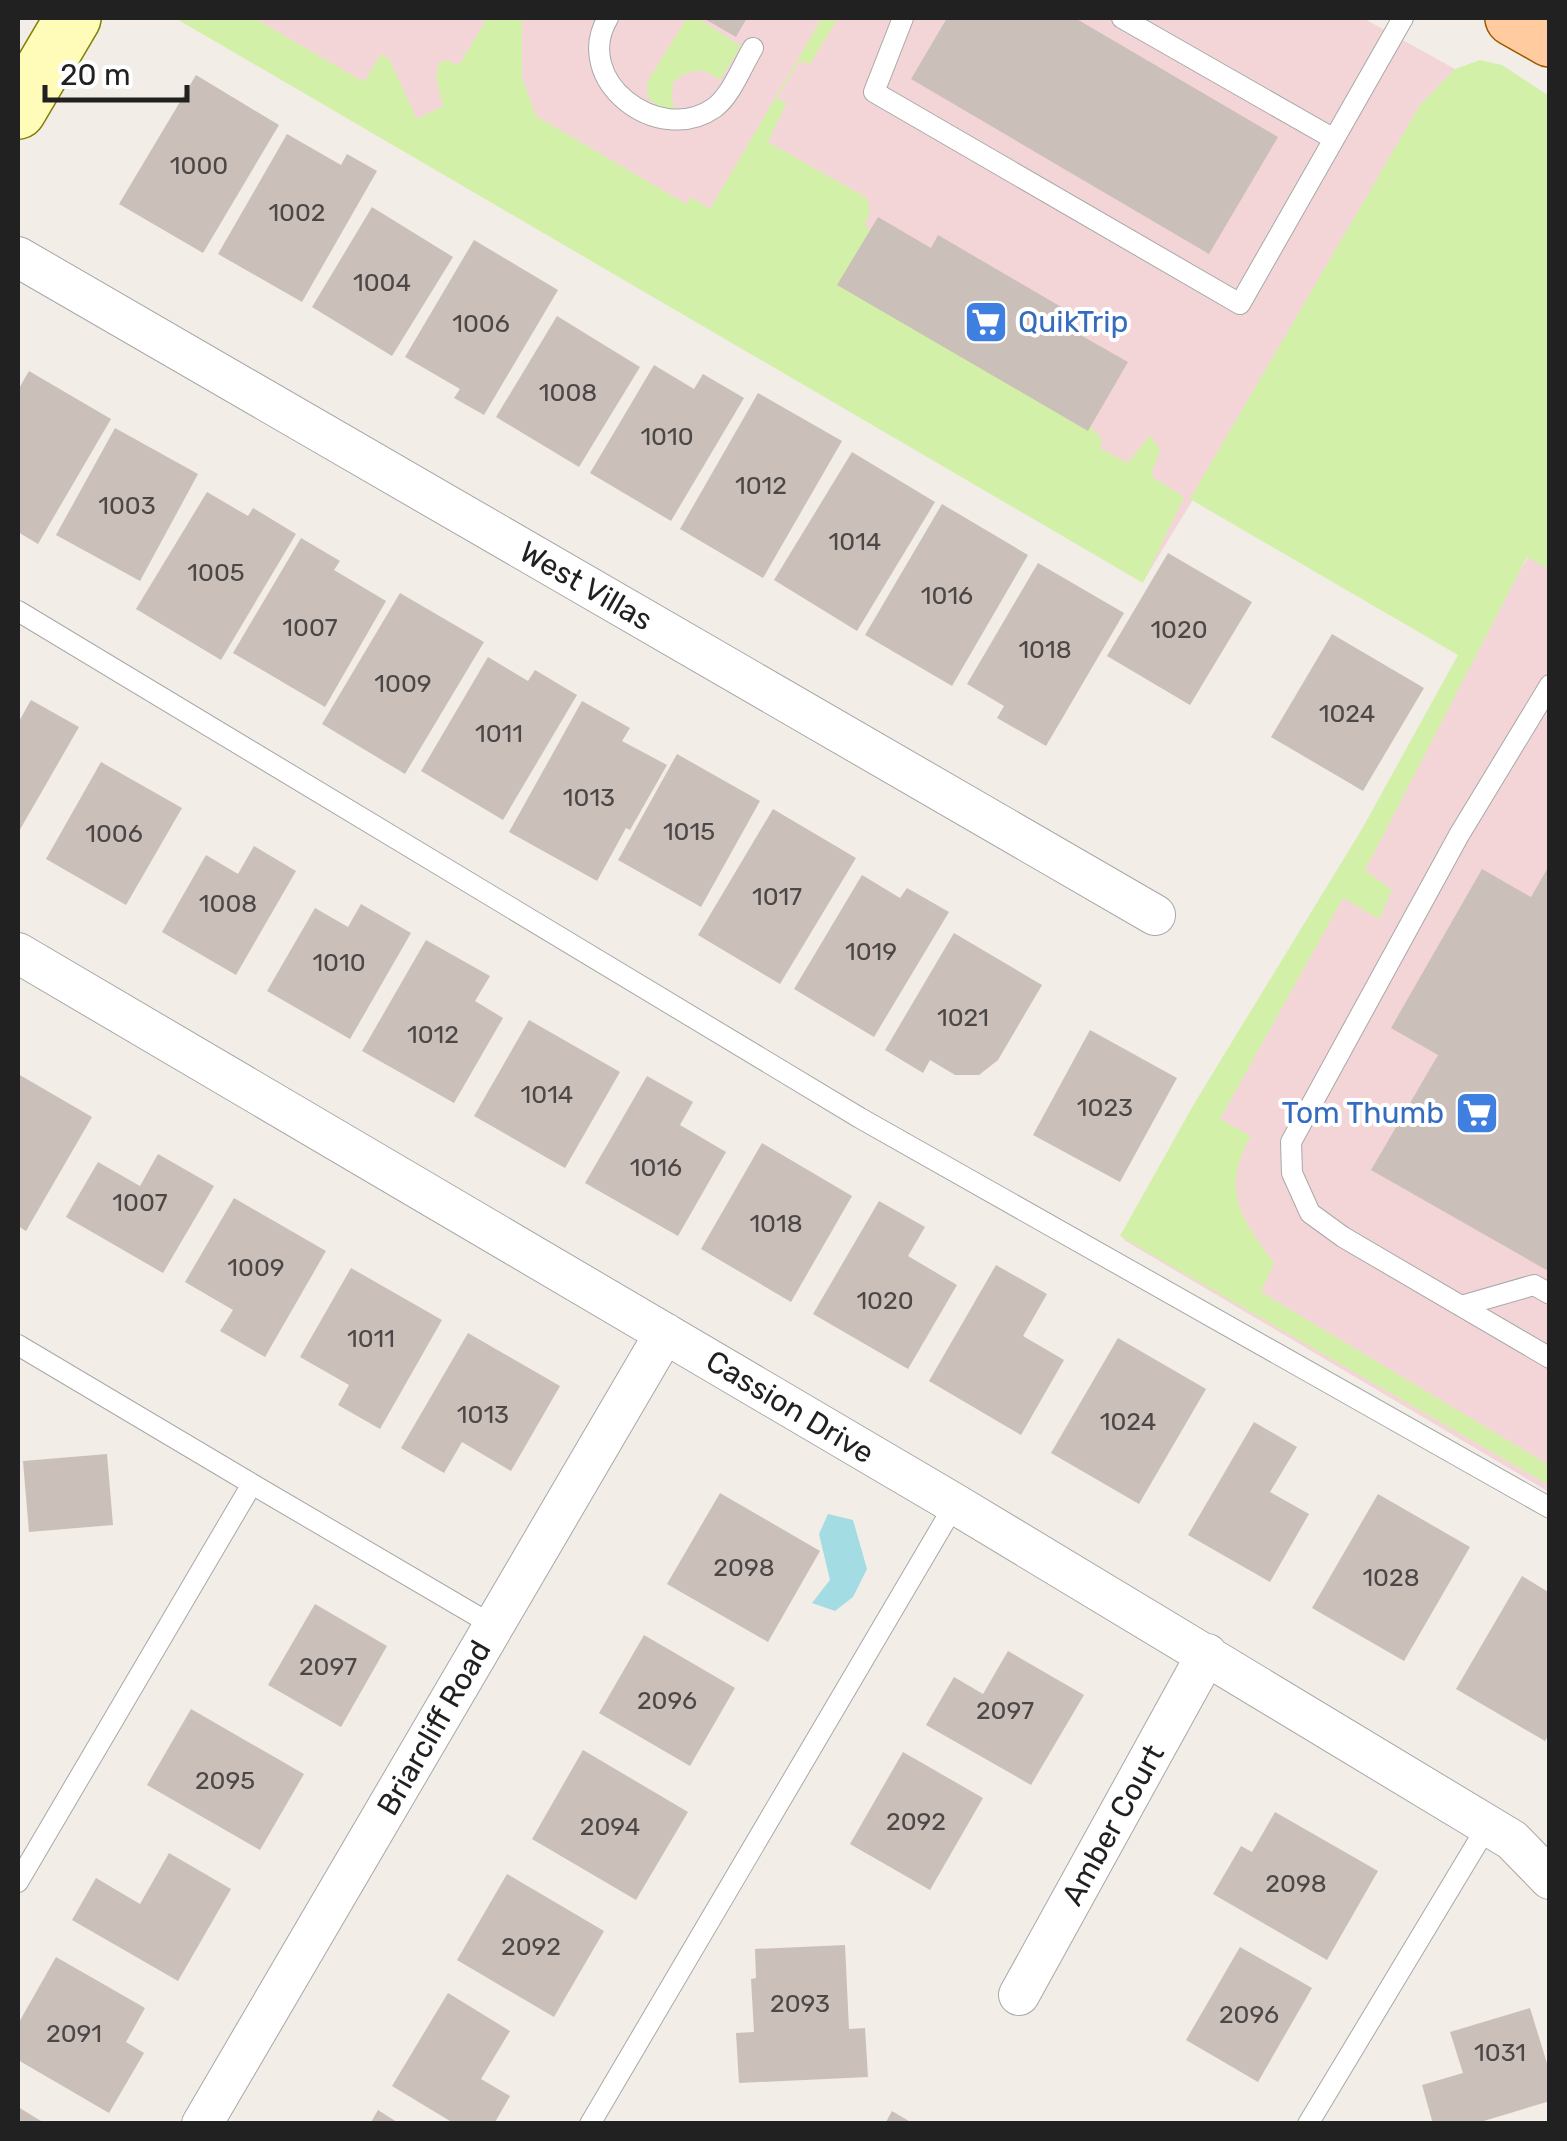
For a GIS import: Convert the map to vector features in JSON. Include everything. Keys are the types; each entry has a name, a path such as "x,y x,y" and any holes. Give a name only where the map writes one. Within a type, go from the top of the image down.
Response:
{"main road":[{"path":"1514,18 1550,39"}],"street":[{"path":"18,111 72,18"},
{"name":"West Villas","path":"18,257 1155,915"},
{"name":"Cassion Drive","path":"18,953 1206,1654 1512,1840 1550,1879"},
{"name":"Briarcliff Road","path":"202,2124 666,1333"},
{"name":"Amber Court","path":"1019,1995 1206,1654"}],"lane":[{"path":"608,18 598,50 602,76 628,104 666,120 697,117 718,106 753,48"},
{"path":"903,18 874,92 1240,304 1403,18"},
{"path":"1122,18 1334,139"},
{"path":"18,612 860,1118 1550,1508"},
{"path":"1550,685 1459,835 1291,1142 1292,1174 1310,1213 1343,1237 1550,1358"},
{"path":"1461,1306 1534,1285 1550,1294"},
{"path":"18,1346 494,1626"},
{"path":"18,1882 252,1484"},
{"path":"592,2123 955,1504"},
{"path":"1308,2124 1488,1825"}],"shaded area":[{"path":"188,18 1363,18 1455,69 1144,580"},
{"path":"1549,523 1549,1492 1124,1240 1362,829"}],"green space":[{"path":"175,18 254,18 364,82 381,54 389,59 417,119 443,106 436,76 439,63 446,60 459,65 487,18 522,18 522,77 536,116 686,204 691,197 710,209 822,18 838,18 810,64 799,61 777,98 786,104 768,142 867,198 870,212 865,225 1083,418 1101,438 1101,449 1128,463 1150,435 1160,450 1151,476 1184,497 1143,583"},
{"path":"687,18 697,18 741,46 720,80 697,71 674,81 672,112 648,97 647,82"},
{"path":"1480,60 1502,65 1549,96 1549,569 1527,557 1365,870 1392,890 1379,919 1343,898 1220,1119 1251,1136 1237,1172 1236,1188 1244,1217 1274,1263 1261,1292 1549,1465 1549,1485 1120,1236 1194,1104 1362,829 1458,655 1190,499 1420,105 1455,69"}],"water":[{"path":"828,1514 853,1520 867,1569 853,1597 835,1611 812,1603 830,1580 819,1534"}],"building":[{"path":"703,18 747,18 736,37"},
{"name":"QuikTrip","path":"947,18 1075,18 1278,137 1209,254 911,79"},
{"path":"196,75 279,125 203,253 119,204"},
{"path":"287,134 341,165 347,154 377,171 302,302 218,254"},
{"path":"372,207 453,257 392,356 312,307"},
{"name":"QuikTrip","path":"878,217 931,248 938,235 1075,315 1068,328 1128,362 1088,431 837,285"},
{"path":"474,240 558,290 484,415 454,398 460,389 405,357"},
{"path":"557,316 640,367 579,467 496,417"},
{"path":"654,365 694,389 703,374 744,398 671,521 590,473"},
{"path":"29,371 111,419 38,544 18,532 18,390"},
{"path":"758,393 842,441 763,578 680,529"},
{"path":"115,428 198,474 140,581 56,535"},
{"path":"852,452 935,502 857,631 774,580"},
{"path":"207,492 248,516 253,508 296,534 221,660 136,609"},
{"path":"942,504 1028,555 952,686 865,635"},
{"path":"301,538 340,561 334,570 386,601 325,707 233,653"},
{"path":"1168,553 1252,602 1190,705 1107,656"},
{"path":"1038,563 1124,613 1046,746 997,718 1004,706 967,684"},
{"path":"400,593 484,642 405,774 322,724"},
{"path":"1332,634 1424,688 1363,791 1271,737"},
{"path":"488,657 528,681 535,670 577,695 503,820 421,771"},
{"path":"31,700 79,727 18,833 18,723"},
{"path":"582,701 630,728 622,741 667,765 597,881 509,832"},
{"path":"677,754 760,801 701,907 618,860"},
{"path":"101,762 182,808 126,905 46,859"},
{"path":"773,809 856,858 780,984 698,935"},
{"path":"254,846 296,871 236,975 162,932 206,855 238,874"},
{"name":"Tom Thumb","path":"1550,864 1550,1272 1371,1170 1438,1055 1391,1028 1482,869 1531,897"},
{"path":"862,875 900,898 907,888 949,912 874,1037 794,989"},
{"path":"361,904 411,933 350,1039 267,991 315,908 348,927"},
{"path":"954,933 1042,985 998,1060 979,1075 955,1075 930,1060 923,1073 885,1050"},
{"path":"426,940 490,976 475,1001 503,1018 454,1103 362,1051"},
{"path":"529,1020 620,1072 565,1168 474,1116"},
{"path":"1090,1030 1177,1078 1120,1182 1033,1135"},
{"path":"18,1074 92,1117 26,1231 18,1226"},
{"path":"647,1076 693,1102 680,1125 726,1152 678,1236 585,1183"},
{"path":"762,1143 852,1196 791,1302 701,1249"},
{"path":"158,1154 214,1186 163,1273 66,1217 98,1162 140,1186"},
{"path":"234,1198 326,1251 265,1357 220,1331 233,1310 185,1282"},
{"path":"879,1201 925,1227 908,1256 957,1285 908,1369 813,1314"},
{"path":"996,1265 1047,1294 1023,1336 1064,1360 1021,1435 929,1381"},
{"path":"351,1268 442,1320 380,1429 338,1405 349,1385 300,1357"},
{"path":"468,1333 560,1386 511,1471 462,1442 444,1473 401,1448"},
{"path":"1118,1338 1206,1389 1139,1504 1051,1453"},
{"path":"1254,1422 1297,1447 1270,1492 1309,1514 1270,1582 1188,1535"},
{"path":"107,1454 113,1525 29,1532 23,1461"},
{"path":"720,1493 820,1551 768,1642 667,1584"},
{"path":"1378,1494 1470,1547 1404,1661 1312,1608"},
{"path":"1522,1576 1550,1593 1550,1733 1545,1741 1456,1689"},
{"path":"315,1604 387,1646 341,1727 268,1685"},
{"path":"644,1635 735,1688 690,1766 599,1713"},
{"path":"1008,1651 1084,1695 1031,1785 926,1725 954,1677 983,1694"},
{"path":"191,1709 304,1774 260,1850 147,1785"},
{"path":"583,1750 688,1812 636,1900 532,1839"},
{"path":"903,1752 983,1798 930,1890 850,1844"},
{"path":"1275,1812 1378,1871 1327,1960 1213,1894 1241,1846 1252,1852"},
{"path":"169,1853 231,1889 178,1981 72,1920 96,1878 140,1904"},
{"path":"507,1874 604,1931 554,2017 457,1960"},
{"path":"845,1945 849,2029 865,2028 868,2077 739,2083 736,2033 754,2032 751,1979 756,1978 755,1949"},
{"path":"1240,1947 1312,1988 1258,2082 1186,2040"},
{"path":"56,1957 145,2008 126,2042 144,2053 109,2113 18,2060 18,2024"},
{"path":"448,1993 510,2031 481,2079 510,2096 494,2124 455,2124 392,2086"},
{"path":"1530,2008 1550,2073 1550,2101 1474,2124 1433,2124 1422,2085 1463,2073 1450,2032"},
{"path":"18,2107 46,2124 18,2124"},
{"path":"378,2110 400,2124 370,2124"},
{"path":"892,2111 914,2124 885,2124"}],"place":[{"name":"QuikTrip","path":"986,322"},
{"name":"Tom Thumb","path":"1477,1113"}]}
